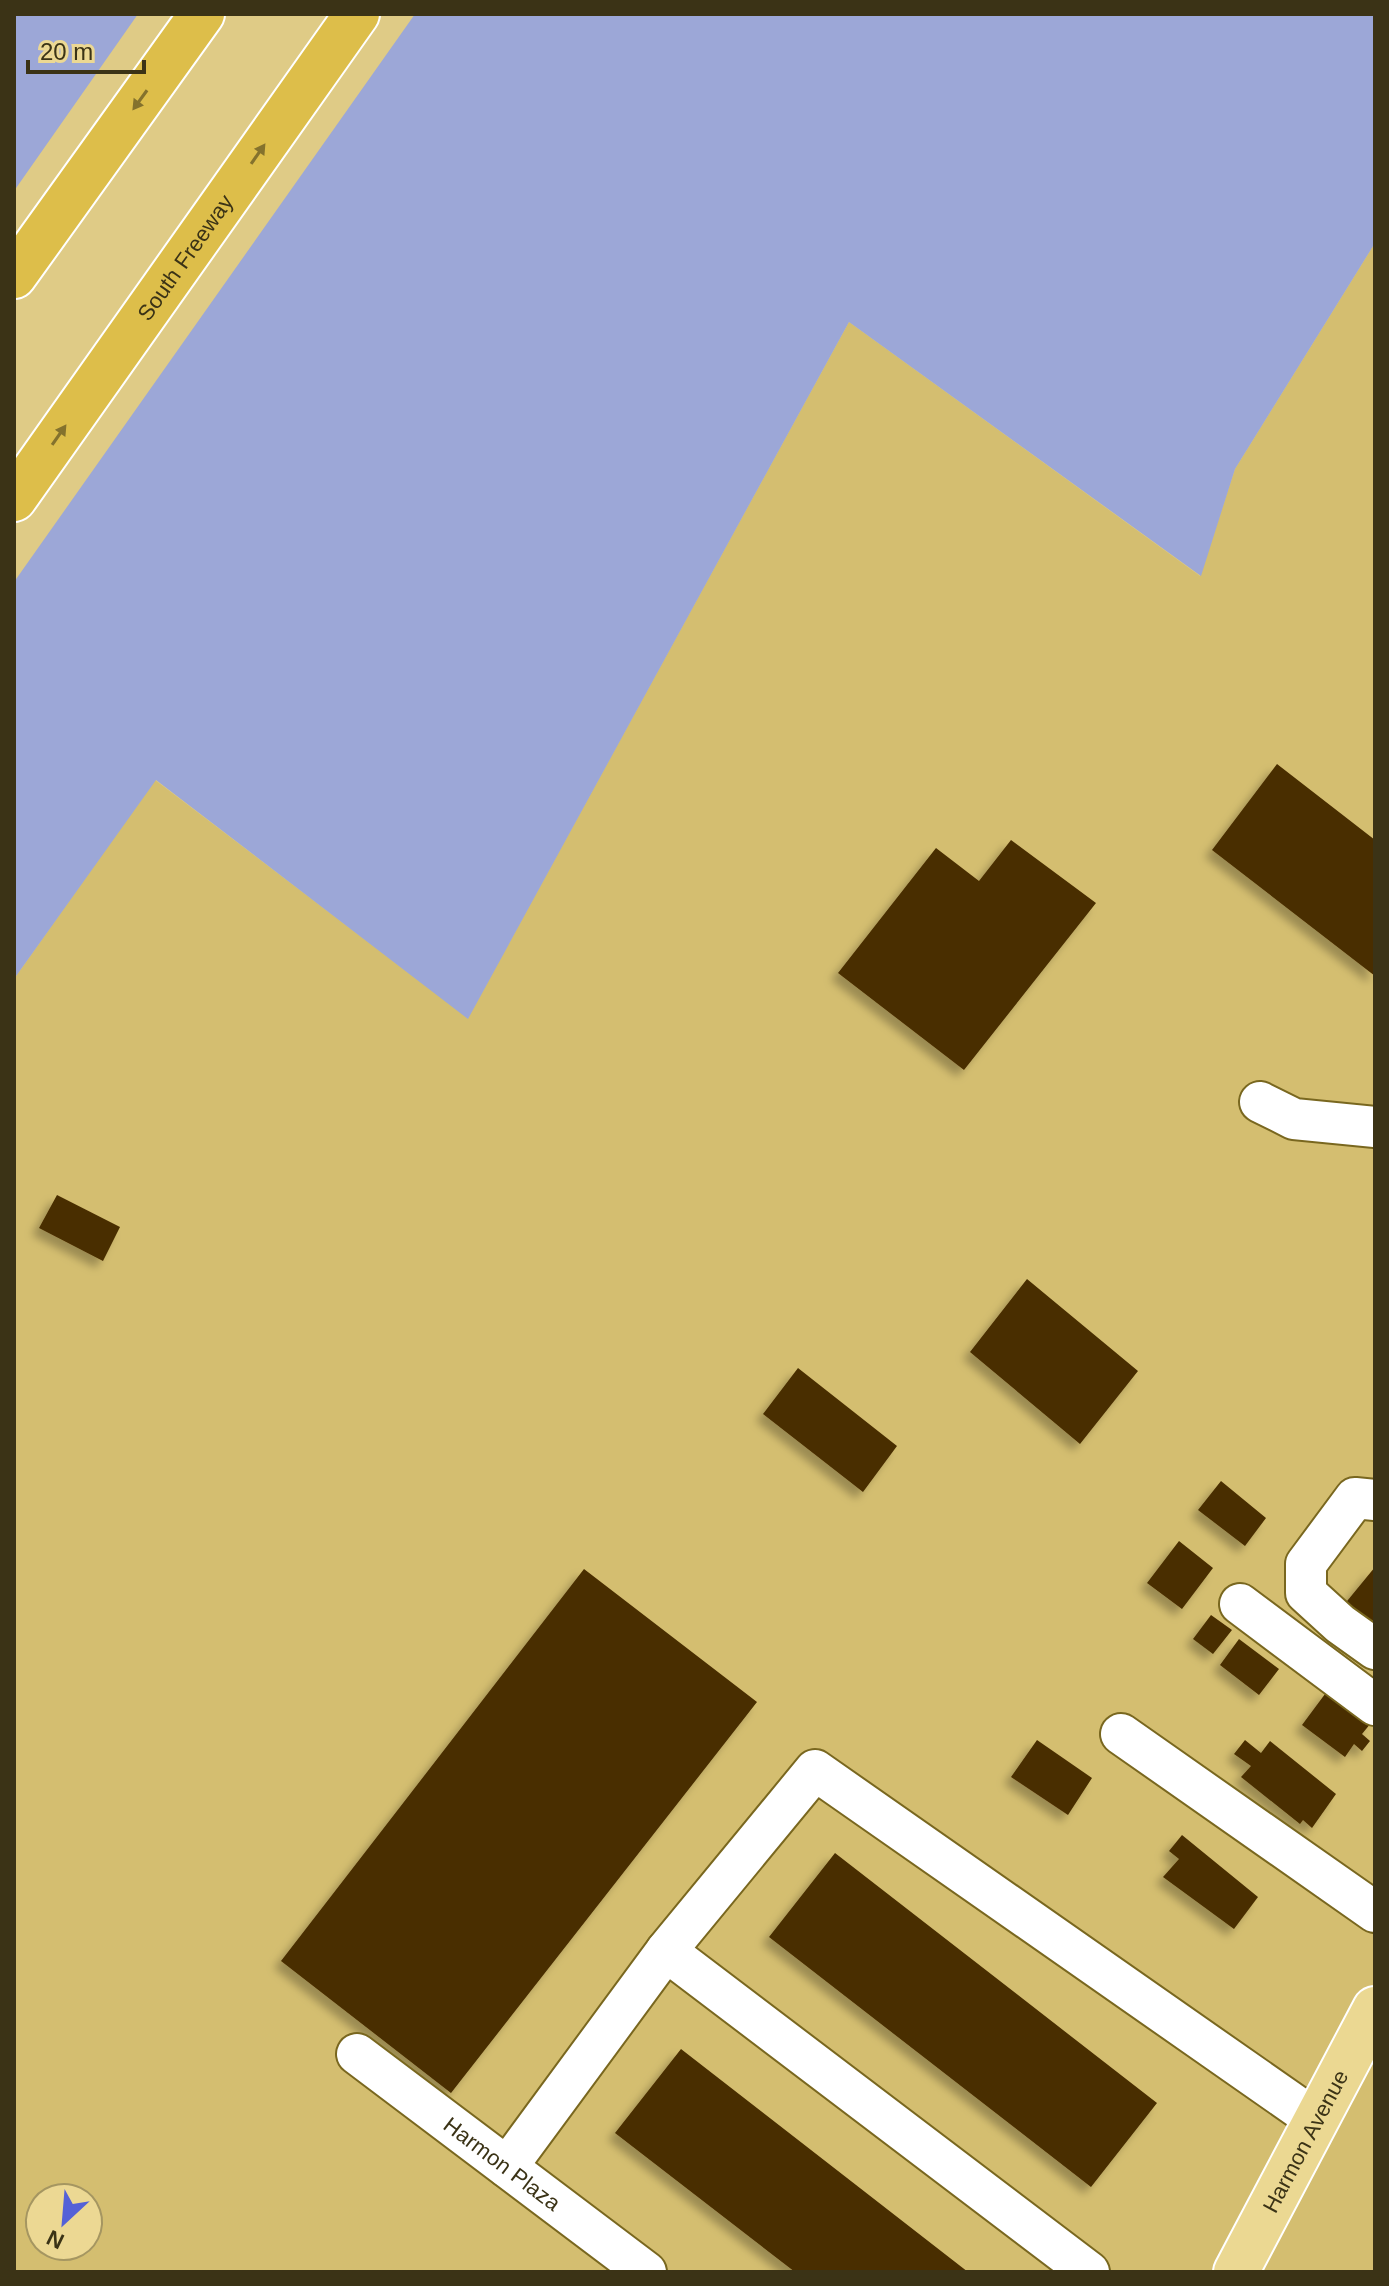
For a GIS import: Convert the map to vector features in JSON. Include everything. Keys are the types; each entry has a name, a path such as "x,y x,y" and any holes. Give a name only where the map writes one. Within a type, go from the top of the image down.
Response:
{"highway":[{"path":"14,276 202,14"},
{"name":"South Freeway","path":"14,499 357,14"}],"main road":[{"name":"Harmon Avenue","path":"1236,2272 1375,2009"}],"street":[{"path":"1260,1102 1294,1119 1375,1127"},
{"path":"1375,1500 1355,1498 1306,1564 1306,1593 1340,1624 1375,1649"},
{"path":"1240,1604 1375,1705"},
{"path":"1121,1734 1375,1912"},
{"path":"507,2167 666,1951 815,1770 1316,2120"},
{"path":"666,1951 1089,2272"},
{"name":"Harmon Plaza","path":"357,2054 646,2272"}],"shaded area":[{"path":"14,14 138,14 14,191"},
{"path":"415,14 1375,14 1375,243 1235,469 1201,576 849,322 468,1019 156,780 14,979 14,582"},
{"path":"1375,243 1375,2272 14,2272 14,979 155,780 468,1018 849,322 1200,576 1235,469"}],"building":[{"path":"1277,764 1375,840 1375,976 1212,850"},
{"path":"1011,840 1096,903 964,1070 838,973 936,848 979,881"},
{"path":"57,1195 120,1227 103,1261 39,1228"},
{"path":"1027,1279 1138,1371 1080,1444 970,1352"},
{"path":"798,1368 897,1446 863,1492 763,1414"},
{"path":"1221,1481 1266,1518 1245,1546 1198,1510"},
{"path":"1179,1541 1213,1568 1182,1609 1147,1583"},
{"path":"1375,1567 1375,1631 1343,1606"},
{"path":"584,1569 757,1702 451,2093 281,1961"},
{"path":"1211,1615 1232,1630 1213,1654 1193,1639"},
{"path":"1239,1639 1279,1669 1259,1695 1220,1665"},
{"path":"1328,1690 1371,1723 1362,1734 1370,1741 1362,1751 1354,1744 1345,1757 1302,1725"},
{"path":"1037,1740 1092,1778 1068,1815 1011,1777"},
{"path":"1245,1740 1261,1753 1270,1741 1336,1794 1312,1828 1303,1820 1300,1824 1241,1777 1251,1766 1234,1754"},
{"path":"1182,1835 1258,1897 1234,1929 1163,1877 1179,1859 1169,1851"},
{"path":"835,1853 1157,2103 1091,2187 769,1937"},
{"path":"681,2049 968,2272 795,2272 615,2133"}]}
